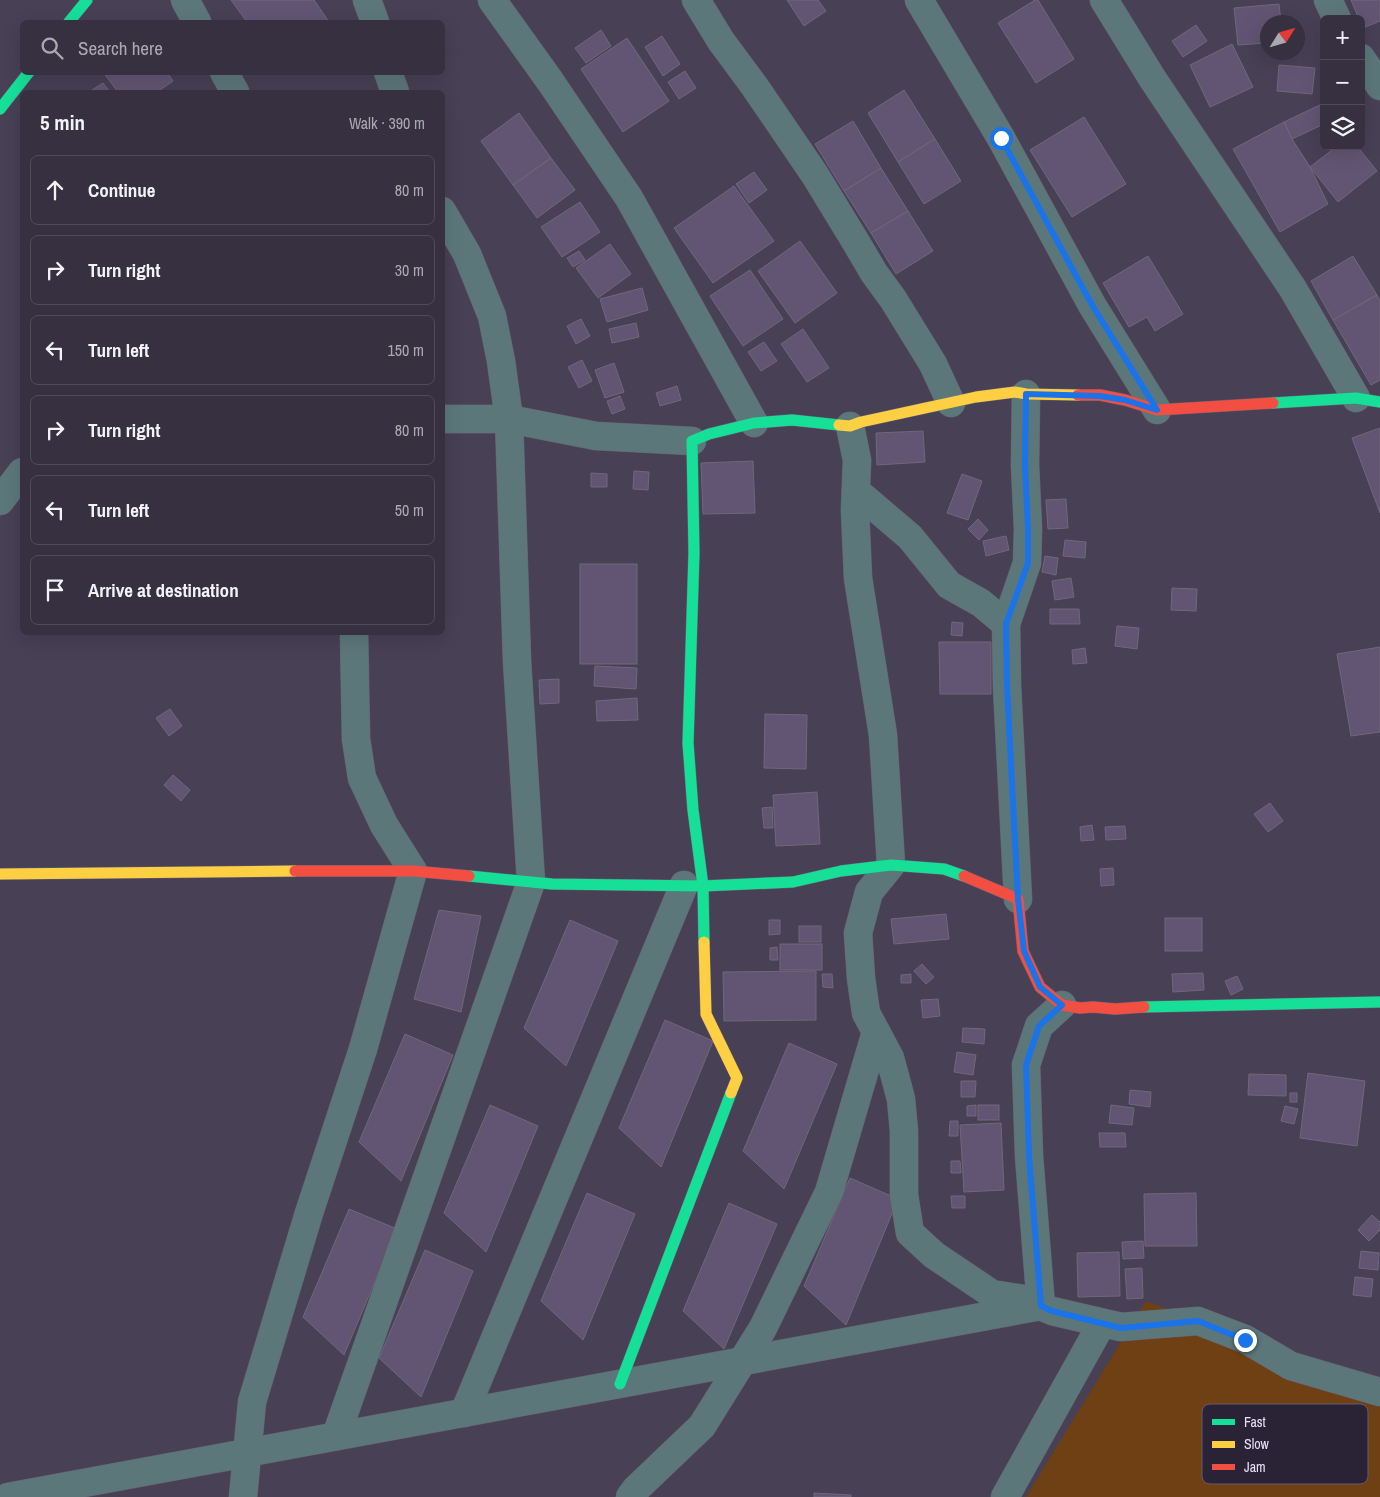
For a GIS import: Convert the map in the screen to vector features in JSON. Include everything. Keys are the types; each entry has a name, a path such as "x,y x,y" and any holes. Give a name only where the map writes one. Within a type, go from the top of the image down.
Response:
{"street":[{"path":"71,20 87,0"},
{"path":"185,0 196,20"},
{"path":"367,0 374,20"},
{"path":"492,0 550,81 629,198 754,423"},
{"path":"696,0 721,42 755,87 815,175 874,273 933,364 951,403"},
{"path":"919,0 1001,138 1092,305 1157,410"},
{"path":"1104,0 1152,78 1368,400"},
{"path":"1328,0 1336,15"},
{"path":"1362,60 1380,86"},
{"path":"0,109 27,75"},
{"path":"226,75 234,90"},
{"path":"389,75 394,90"},
{"path":"336,1436 531,882 518,661 509,419 501,361 492,316 467,254 445,216"},
{"path":"445,419 509,419 596,436 692,441 709,434 754,423 792,420 850,426 976,397 1015,392 1100,396 1125,400 1157,410 1368,400"},
{"path":"1026,394 1025,465 1028,563 1006,624 1007,686 1018,899 1024,951 1040,987 1062,1005 1080,1008 1115,1009 1158,1006 1380,1002"},
{"path":"850,426 857,460 858,578 883,735 891,865 869,892 858,933 861,978 866,1013 890,1058 902,1099 904,1196 910,1232 934,1255 992,1294 1024,1299 1052,1311 1121,1328 1198,1321 1245,1340 1291,1366 1380,1392"},
{"path":"620,1384 737,1078 706,1014 694,885 693,810 688,742 694,553 692,441"},
{"path":"0,501 20,475"},
{"path":"856,491 910,537 949,585 982,604 1006,624"},
{"path":"242,1497 252,1402 309,1213 363,1049 413,871 384,824 362,778 356,739 354,635"},
{"path":"0,874 413,871 552,884 694,885 793,882 841,871 891,865 944,869 978,881 1018,899"},
{"path":"464,1413 694,885"},
{"path":"1041,1306 1029,1156 1026,1065 1039,1026 1062,1005"},
{"path":"630,1497 702,1426 763,1328 829,1192 876,1032"},
{"path":"8,1497 1041,1306"},
{"path":"1005,1497 1102,1323"}],"shaded area":[{"path":"1146,1301 1380,1390 1380,1497 1026,1497"}],"building":[{"path":"231,0 314,0 328,20 246,20"},
{"path":"787,0 818,0 826,11 804,26"},
{"path":"1038,0 1074,59 1036,83 998,23"},
{"path":"1351,0 1380,0 1380,21 1365,27 1365,15 1357,15"},
{"path":"1279,4 1280,15 1260,15 1260,44 1238,45 1234,8"},
{"path":"1196,25 1207,41 1183,57 1172,41"},
{"path":"601,30 611,46 586,63 575,48"},
{"path":"662,36 680,64 663,76 645,47"},
{"path":"627,38 669,101 623,132 581,69"},
{"path":"1232,44 1253,87 1210,107 1190,65"},
{"path":"1279,65 1315,68 1312,94 1277,91"},
{"path":"685,71 696,88 679,99 668,82"},
{"path":"105,75 169,75 173,81 160,90 116,90"},
{"path":"103,83 108,90 92,90"},
{"path":"904,90 935,139 898,162 868,113"},
{"path":"1320,105 1320,126 1292,139 1284,122"},
{"path":"519,113 551,158 513,185 481,141"},
{"path":"1084,117 1126,184 1072,217 1030,150"},
{"path":"853,121 881,168 844,191 815,144"},
{"path":"1284,122 1292,139 1310,167 1328,204 1280,232 1233,149"},
{"path":"935,139 961,181 924,204 898,162"},
{"path":"1332,150 1360,150 1377,171 1338,202 1310,167"},
{"path":"551,158 575,190 537,218 513,185"},
{"path":"881,168 908,211 871,233 844,191"},
{"path":"754,172 767,190 749,203 736,184"},
{"path":"734,186 774,241 713,283 674,228"},
{"path":"580,202 600,232 562,257 541,227"},
{"path":"908,211 933,251 896,274 871,233"},
{"path":"800,241 837,293 795,323 758,271"},
{"path":"610,244 631,274 598,298 576,268"},
{"path":"579,251 585,260 573,267 567,258"},
{"path":"1148,256 1183,314 1155,331 1147,317 1129,327 1103,283"},
{"path":"1353,256 1377,295 1333,320 1311,281"},
{"path":"750,270 783,319 743,346 710,296"},
{"path":"642,288 648,310 607,322 600,299"},
{"path":"1377,295 1380,301 1380,380 1371,385 1333,320"},
{"path":"581,319 590,336 576,344 567,326"},
{"path":"636,323 639,337 612,343 609,329"},
{"path":"803,329 829,368 807,382 781,344"},
{"path":"764,342 777,361 761,371 748,352"},
{"path":"582,360 592,381 579,388 568,367"},
{"path":"614,363 624,392 605,398 595,370"},
{"path":"677,386 681,400 660,406 656,393"},
{"path":"620,396 625,409 612,414 607,401"},
{"path":"1380,428 1380,513 1352,438"},
{"path":"923,431 925,462 877,465 876,433"},
{"path":"753,461 755,513 703,514 701,463"},
{"path":"634,471 649,472 648,490 633,489"},
{"path":"591,473 607,474 607,487 591,487"},
{"path":"962,474 982,481 968,520 947,513"},
{"path":"1066,499 1068,528 1048,529 1046,500"},
{"path":"978,519 988,530 979,540 968,529"},
{"path":"1006,536 1009,550 986,556 983,541"},
{"path":"1065,540 1086,542 1085,558 1063,556"},
{"path":"1045,556 1058,558 1056,575 1042,572"},
{"path":"580,564 637,564 637,664 580,664"},
{"path":"1071,578 1074,597 1055,600 1052,581"},
{"path":"1172,588 1197,589 1196,611 1171,610"},
{"path":"1050,609 1079,609 1080,624 1050,624"},
{"path":"952,622 963,623 962,636 951,635"},
{"path":"1117,626 1139,628 1137,649 1115,646"},
{"path":"939,642 991,642 991,694 940,694"},
{"path":"1380,647 1380,732 1351,736 1337,654"},
{"path":"1085,648 1087,663 1073,664 1072,650"},
{"path":"595,666 637,668 636,689 594,686"},
{"path":"559,679 559,703 540,704 539,680"},
{"path":"637,698 638,720 597,721 596,701"},
{"path":"170,709 182,726 169,736 156,718"},
{"path":"765,714 807,715 806,769 764,768"},
{"path":"173,775 190,790 181,801 164,785"},
{"path":"817,792 820,844 776,846 773,795"},
{"path":"1270,803 1283,821 1268,832 1254,814"},
{"path":"772,807 773,828 764,828 762,808"},
{"path":"1092,825 1094,840 1081,841 1080,827"},
{"path":"1125,826 1126,839 1106,840 1105,827"},
{"path":"1113,868 1114,885 1101,886 1100,869"},
{"path":"439,910 481,916 461,1012 414,999"},
{"path":"946,914 949,939 894,944 891,919"},
{"path":"1165,918 1202,918 1202,951 1165,951"},
{"path":"570,920 618,941 566,1066 524,1028"},
{"path":"769,920 780,920 780,934 769,935"},
{"path":"799,926 821,926 821,942 799,942"},
{"path":"780,944 822,944 822,970 780,970"},
{"path":"777,947 778,960 770,960 770,948"},
{"path":"922,964 934,977 926,984 914,971"},
{"path":"816,971 816,1020 724,1021 723,972"},
{"path":"1203,973 1204,990 1173,992 1172,974"},
{"path":"822,974 832,974 833,988 823,987"},
{"path":"911,974 911,983 901,983 901,975"},
{"path":"1237,976 1243,989 1231,995 1225,981"},
{"path":"938,999 940,1016 923,1018 921,1000"},
{"path":"665,1020 713,1041 661,1167 619,1128"},
{"path":"963,1028 985,1029 984,1044 962,1042"},
{"path":"405,1034 453,1055 401,1181 359,1142"},
{"path":"789,1043 837,1064 784,1189 743,1151"},
{"path":"957,1052 976,1055 973,1075 954,1072"},
{"path":"1308,1073 1365,1081 1357,1146 1300,1138"},
{"path":"1249,1074 1286,1075 1286,1096 1248,1095"},
{"path":"961,1081 976,1081 975,1097 961,1097"},
{"path":"1130,1090 1151,1092 1150,1107 1129,1104"},
{"path":"1290,1093 1297,1093 1297,1102 1290,1102"},
{"path":"490,1105 538,1126 486,1252 444,1213"},
{"path":"976,1105 976,1116 967,1116 967,1106"},
{"path":"978,1105 999,1105 999,1120 978,1120"},
{"path":"1111,1105 1134,1108 1132,1125 1109,1123"},
{"path":"1285,1106 1298,1109 1294,1124 1281,1121"},
{"path":"950,1121 958,1121 958,1136 949,1136"},
{"path":"1001,1123 1004,1190 964,1192 960,1125"},
{"path":"1099,1133 1125,1133 1126,1147 1100,1147"},
{"path":"951,1161 960,1161 961,1173 951,1173"},
{"path":"850,1178 898,1199 846,1325 804,1286"},
{"path":"587,1193 635,1214 583,1340 541,1301"},
{"path":"1196,1193 1197,1246 1145,1246 1144,1194"},
{"path":"951,1196 965,1196 965,1208 952,1208"},
{"path":"729,1203 777,1224 724,1349 683,1311"},
{"path":"349,1209 397,1229 344,1355 303,1317"},
{"path":"1372,1215 1380,1222 1380,1230 1369,1241 1358,1230"},
{"path":"1143,1241 1144,1258 1123,1259 1122,1242"},
{"path":"425,1250 473,1271 421,1397 379,1358"},
{"path":"1361,1251 1379,1253 1378,1270 1359,1268"},
{"path":"1119,1252 1120,1296 1078,1297 1077,1253"},
{"path":"1142,1268 1143,1298 1127,1299 1125,1269"},
{"path":"1355,1277 1373,1279 1371,1297 1353,1295"},
{"path":"814,1493 851,1495 851,1497 814,1497"}],"traffic: fast":[{"path":"71,20 87,0"},
{"path":"0,109 27,75"},
{"path":"1273,403 1356,398 1380,402"},
{"path":"704,942 703,886 693,810 688,743 694,553 692,441 709,434 754,423 792,420 839,425"},
{"path":"469,876 552,884 703,886 793,882 841,871 891,865 944,869 964,876"},
{"path":"1144,1007 1380,1002"},
{"path":"620,1384 731,1093"}],"traffic: slow":[{"path":"839,425 850,426 976,397 1015,392 1078,395"},
{"path":"0,874 295,871"},
{"path":"704,942 706,1014 737,1078 731,1093"}],"traffic: jam":[{"path":"1078,395 1100,395 1125,400 1157,410 1273,403"},
{"path":"295,871 413,871 469,876"},
{"path":"964,876 1018,899 1023,951 1040,987 1062,1005 1080,1008 1115,1009 1144,1007"}],"route":[{"path":"1001,138 1092,305 1157,410 1125,400 1100,396 1026,394 1025,465 1028,563 1006,624 1007,686 1018,899 1024,951 1040,987 1062,1005 1039,1026 1026,1065 1029,1156 1041,1306 1052,1311 1121,1328 1198,1321 1245,1340"}]}
